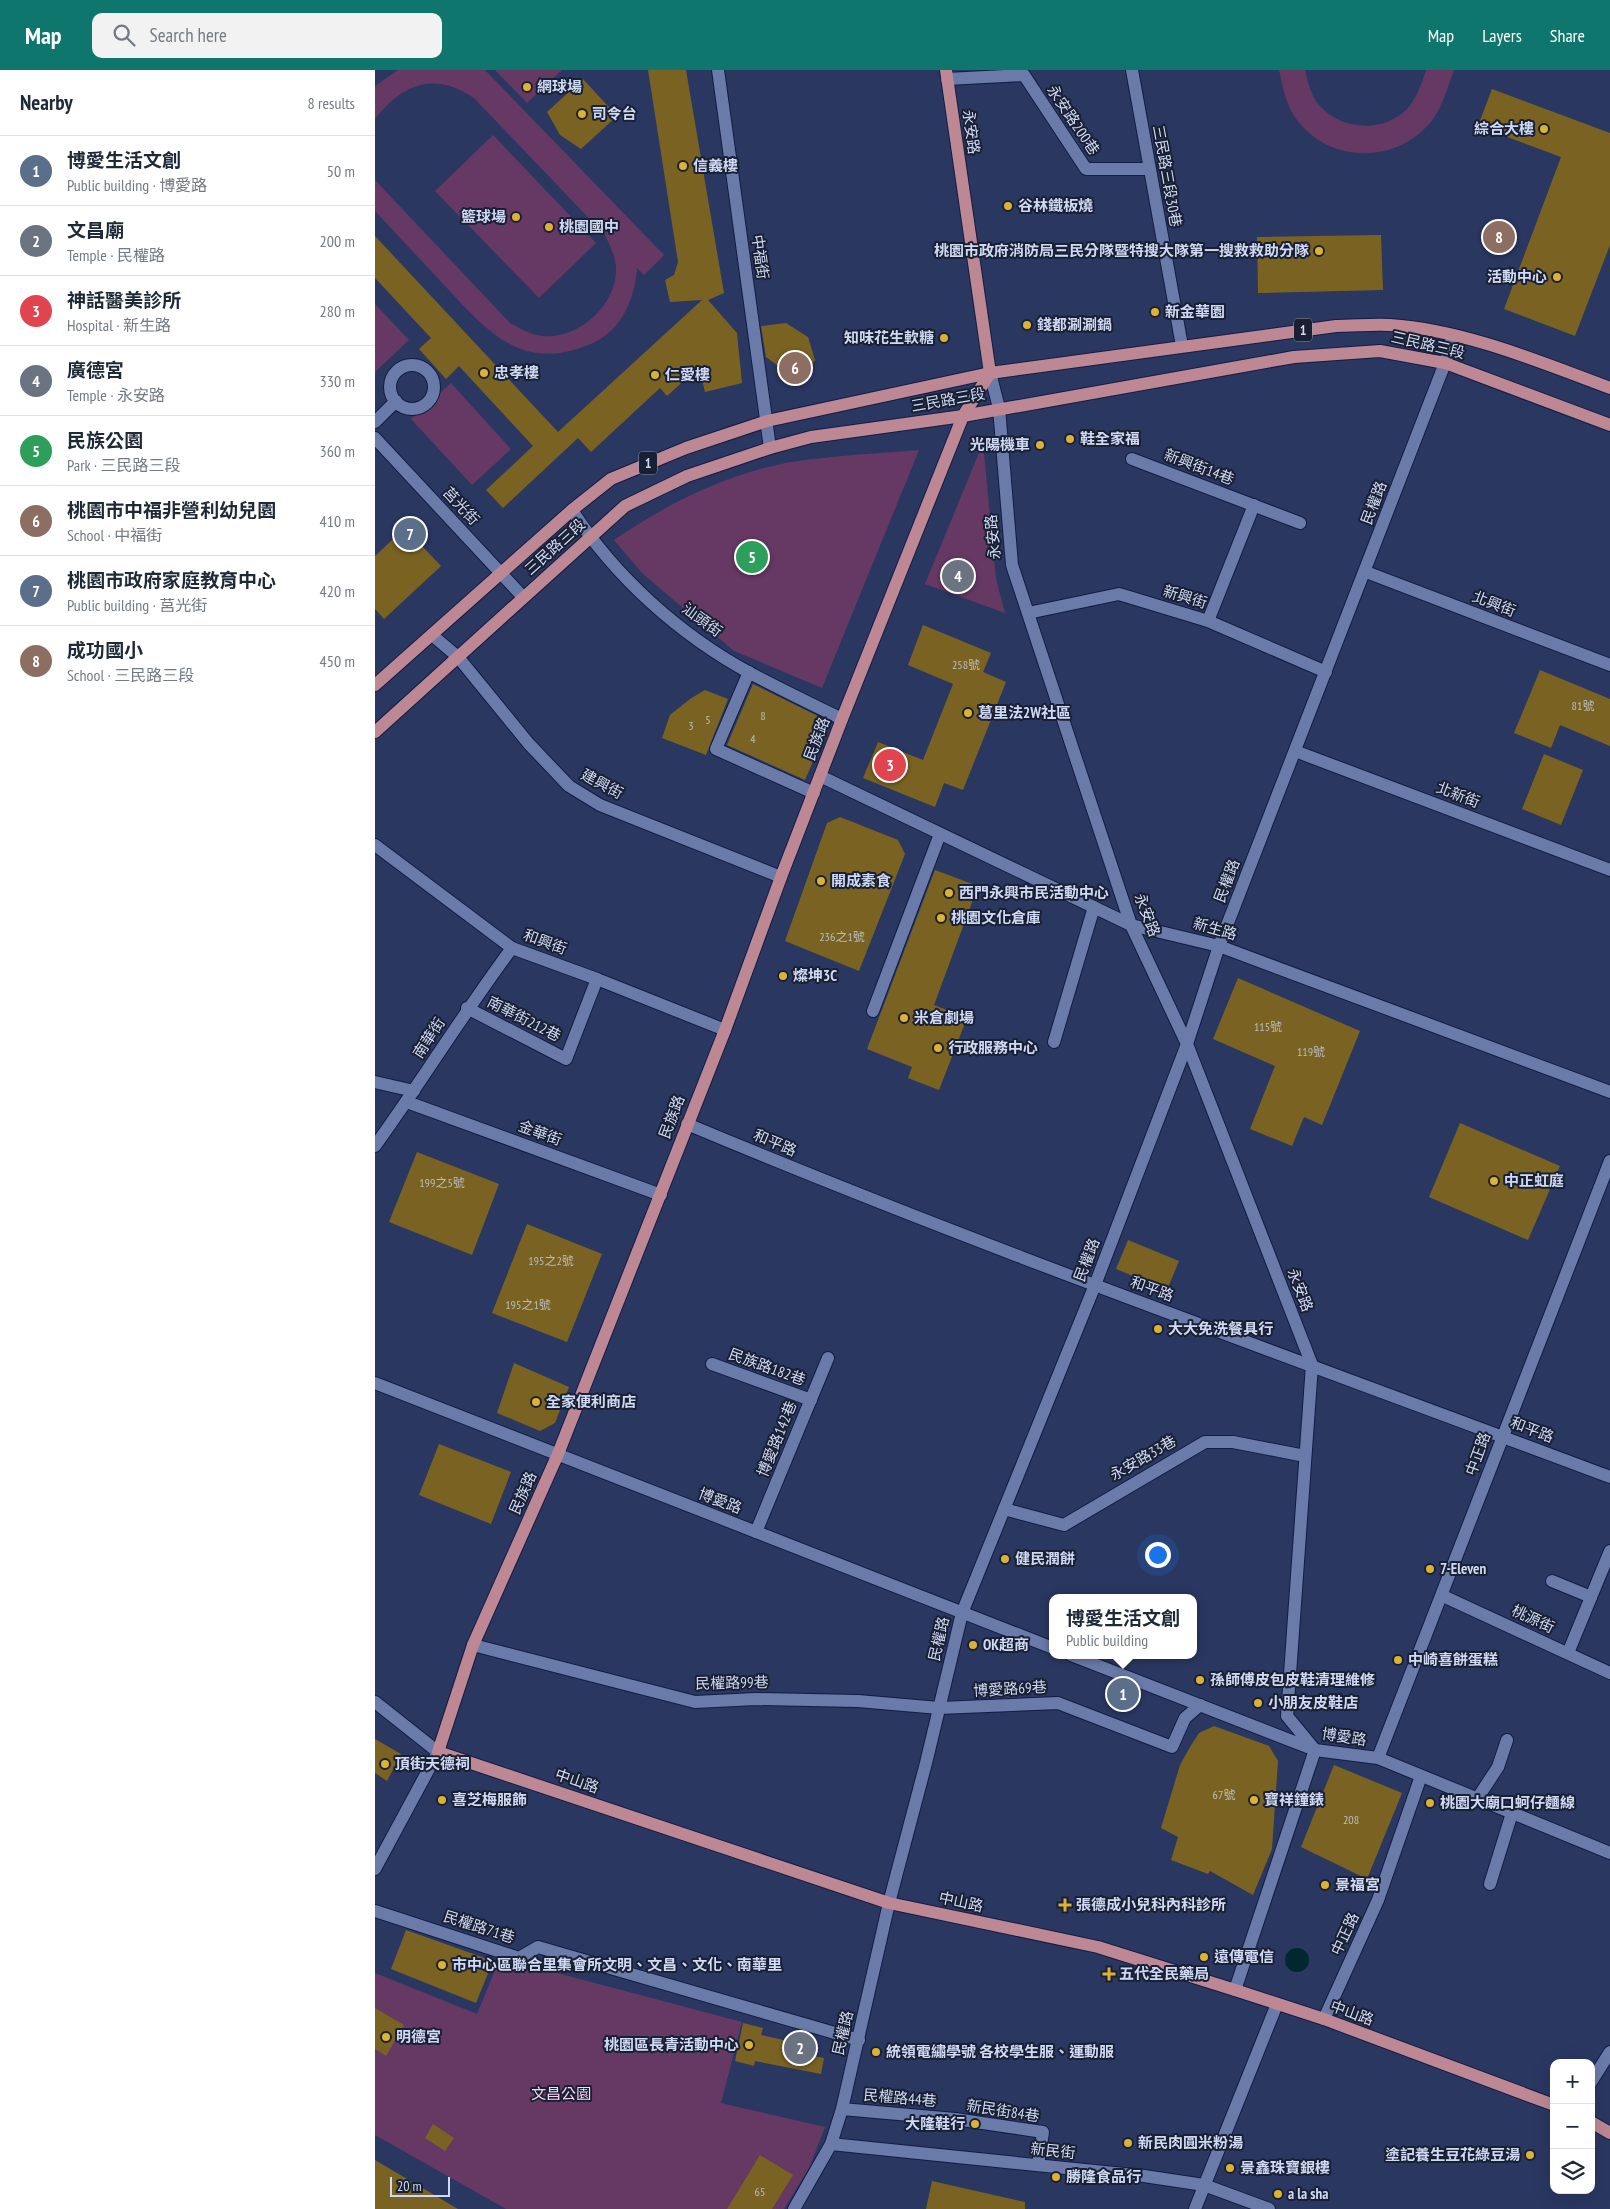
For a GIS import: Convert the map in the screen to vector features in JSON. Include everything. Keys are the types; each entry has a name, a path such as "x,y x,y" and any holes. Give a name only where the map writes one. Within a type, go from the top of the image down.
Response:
{"main road":[{"name":"永安路","path":"947,75 990,373"},
{"name":"三民路三段","path":"375,685 572,510 611,479 686,448 767,421 990,373 1336,326 1390,325 1453,335 1541,362 1610,388"},
{"name":"三民路三段","path":"375,732 523,596 625,506 687,476 770,448 811,437 963,416 999,408 1295,357 1380,351 1445,363 1610,425"},
{"name":"民族路","path":"438,1752 473,1645 558,1454 725,1030 842,719 963,416 990,373"},
{"name":"中山路","path":"438,1752 889,1903 1099,1947 1235,1990 1323,2020 1551,2104"},
{"path":"1595,2124 1610,2133"}],"street":[{"name":"中福街","path":"718,70 770,448"},
{"name":"三民路三段30巷","path":"1132,70 1182,346"},
{"name":"永安路200巷","path":"947,75 1023,75 1086,169 1149,170"},
{"name":"民權路","path":"794,2209 831,2144 842,2109 889,1903 939,1708 961,1613 1095,1285 1187,1044 1219,946 1365,572 1445,363 1453,335"},
{"name":"永安路","path":"990,373 999,408 1012,565 1131,925 1187,1044 1312,1365 1287,1716 1315,1750"},
{"path":"375,422 396,401"},
{"name":"莒光街","path":"375,438 523,596"},
{"name":"新興街14巷","path":"1132,459 1300,523"},
{"path":"1207,621 1254,505"},
{"name":"汕頭街","path":"572,510 589,537 622,576 690,633 749,672 842,719"},
{"name":"北興街","path":"1365,572 1610,665"},
{"name":"新興街","path":"1028,613 1119,594 1207,621 1326,672"},
{"name":"建興街","path":"432,635 458,657 529,744 569,786 600,804 781,877"},
{"path":"749,672 716,749 814,793"},
{"name":"北新街","path":"1295,751 1610,870"},
{"name":"新生路","path":"820,776 1131,925 1219,946 1610,1092"},
{"path":"873,1011 939,834"},
{"name":"和興街","path":"375,845 512,948 597,979 725,1030"},
{"path":"1054,1042 1094,907"},
{"name":"南華街","path":"375,1146 407,1102 467,1008 512,948"},
{"name":"南華街212巷","path":"467,1008 565,1059 597,979"},
{"path":"375,1082 414,1091"},
{"name":"金華街","path":"407,1102 661,1195"},
{"name":"和平路","path":"687,1124 817,1178 1095,1285 1610,1477"},
{"name":"中正路","path":"1378,1758 1443,1596 1502,1436 1610,1161"},
{"name":"博愛路142巷","path":"756,1532 828,1358"},
{"name":"民族路182巷","path":"712,1364 811,1400"},
{"name":"博愛路","path":"375,1383 1049,1646"},
{"name":"永安路33巷","path":"1004,1509 1064,1525 1205,1442 1233,1442 1305,1456"},
{"path":"1568,1653 1610,1551"},
{"path":"1552,1581 1591,1597"},
{"name":"桃源街","path":"1443,1596 1610,1673"},
{"name":"民權路99巷","path":"473,1645 695,1702 755,1698 830,1700 939,1708"},
{"name":"博愛路","path":"1081,1659 1315,1750 1378,1758 1610,1853"},
{"name":"中山路","path":"375,1702 438,1752"},
{"name":"博愛路69巷","path":"939,1708 1058,1703 1172,1747 1185,1718 1200,1705"},
{"path":"1477,1799 1498,1767 1507,1740"},
{"path":"1235,1990 1315,1750"},
{"name":"民族路","path":"375,1869 438,1752"},
{"name":"中正路","path":"1323,2020 1378,1900 1421,1776"},
{"path":"1490,1884 1512,1813"},
{"name":"民權路71巷","path":"375,1911 519,1958 538,1947 859,2040"},
{"path":"1195,2209 1277,2004"},
{"path":"1595,2076 1610,2052"},
{"name":"民權路44巷","path":"842,2109 955,2119"},
{"name":"新民街84巷","path":"955,2119 1043,2132 1038,2166"},
{"name":"新民街","path":"831,2144 1203,2185 1269,2209"}],"green space":[{"path":"398,70 485,70 664,255 644,275 637,268 630,301 625,312 612,330 593,343 568,351 547,354 527,351 509,344 477,319 375,211 375,180 510,323 533,334 556,336 582,326 594,317 603,306 615,281 615,258 604,234 475,99 461,90 447,85 421,85 409,89 397,97 375,119 375,86"},
{"name":"網球場","path":"495,70 562,70 527,103"},
{"path":"1279,70 1305,70 1316,101 1328,114 1339,120 1363,126 1387,122 1408,108 1417,95 1426,70 1454,70 1437,114 1419,134 1402,144 1384,151 1365,153 1346,151 1328,145 1311,135 1297,120 1290,108"},
{"name":"籃球場","path":"493,135 596,243 539,298 435,191"},
{"path":"375,304 409,340 375,372"},
{"path":"451,383 511,449 472,485 411,419"},
{"path":"983,443 996,579 1005,613 925,584"},
{"path":"919,450 822,688 734,651 643,574 614,540 681,500 729,479 754,471 779,464 805,460"},
{"name":"文昌公園","path":"500,1958 742,2022 721,2103 825,2127 809,2168 784,2209 506,2209 375,2135 375,1973 477,2014"}],"shaded area":[{"path":"1297,1948 1302,1949 1308,1955 1308,1965 1302,1971 1297,1972 1292,1971 1286,1965 1285,1960 1286,1955 1292,1949"}],"building":[{"path":"648,70 686,70 724,293 708,300 737,333 742,383 705,392 699,367 667,396 660,388 591,452 578,438 503,508 486,490 533,446 459,366 446,379 419,349 431,338 375,278 375,236 558,432 702,300 670,302 665,280 674,275 678,262"},
{"name":"司令台","path":"583,79 617,116 581,149 560,135 547,112"},
{"name":"活動中心","path":"1492,89 1610,133 1610,245 1575,336 1504,309 1561,157 1478,126"},
{"name":"桃園市政府消防局三民分隊暨特搜大隊第一搜救救助分隊","path":"1381,235 1383,290 1258,293 1257,237"},
{"path":"786,323 808,337 815,360 804,375 793,377 766,357 761,326"},
{"path":"405,528 441,566 384,619 375,609 375,556"},
{"name":"葛里法2W社區","path":"923,625 991,653 983,672 1006,682 963,790 944,783 935,807 863,778 878,742 923,760 953,684 908,665"},
{"path":"1540,670 1610,699 1610,746 1560,725 1551,748 1514,733"},
{"path":"753,684 830,722 805,780 727,745"},
{"path":"705,690 728,699 706,755 662,738 670,715"},
{"path":"1544,754 1583,770 1561,825 1522,809"},
{"path":"840,817 898,840 905,854 859,971 785,941 827,823"},
{"path":"935,870 978,886 934,1005 967,1018 939,1090 908,1078 912,1067 867,1049"},
{"path":"1238,978 1360,1031 1322,1125 1304,1117 1292,1146 1250,1129 1275,1066 1213,1039"},
{"name":"中正虹庭","path":"1460,1123 1560,1166 1528,1240 1429,1197"},
{"path":"417,1152 499,1184 472,1255 389,1222"},
{"path":"527,1224 602,1254 567,1342 492,1313"},
{"path":"1128,1240 1179,1261 1167,1290 1116,1269"},
{"path":"514,1363 569,1387 555,1423 540,1431 497,1413"},
{"path":"439,1444 511,1472 491,1524 419,1495"},
{"path":"1214,1726 1269,1746 1278,1761 1272,1849 1253,1895 1210,1871 1208,1874 1171,1860 1178,1837 1161,1828 1180,1765 1199,1733"},
{"name":"頂街天德祠","path":"375,1739 401,1754 387,1781 375,1773"},
{"name":"景福宮","path":"1334,1765 1402,1793 1367,1879 1301,1847"},
{"name":"市中心區聯合里集會所文明、文昌、文化、南華里","path":"406,1930 493,1961 476,2003 391,1969"},
{"name":"明德宮","path":"375,2008 404,2025 386,2056 375,2049"},
{"path":"743,2023 763,2028 761,2035 815,2047 814,2056 824,2058 821,2074 755,2061 754,2066 735,2061"},
{"path":"433,2124 454,2138 445,2151 425,2138"},
{"path":"760,2155 793,2175 772,2209 727,2209"},
{"path":"375,2160 458,2209 375,2209"},
{"path":"932,2181 1025,2202 1025,2209 926,2209"}],"place":[{"name":"網球場","path":"527,87"},
{"name":"司令台","path":"582,114"},
{"name":"綜合大樓","path":"1544,129"},
{"name":"信義樓","path":"683,166"},
{"name":"谷林鐵板燒","path":"1008,206"},
{"name":"籃球場","path":"516,217"},
{"name":"桃園國中","path":"549,227"},
{"name":"成功國小","path":"1499,237"},
{"name":"桃園市政府消防局三民分隊暨特搜大隊第一搜救救助分隊","path":"1319,251"},
{"name":"活動中心","path":"1557,277"},
{"name":"新金華園","path":"1155,312"},
{"name":"錢都涮涮鍋","path":"1027,325"},
{"name":"知味花生軟糖","path":"944,338"},
{"name":"桃園市中福非營利幼兒園","path":"795,368"},
{"name":"忠孝樓","path":"484,373"},
{"name":"仁愛樓","path":"655,375"},
{"name":"鞋全家福","path":"1070,439"},
{"name":"光陽機車","path":"1040,445"},
{"name":"桃園市政府家庭教育中心","path":"410,534"},
{"name":"民族公園","path":"752,557"},
{"name":"廣德宮","path":"958,576"},
{"name":"葛里法2W社區","path":"968,713"},
{"name":"神話醫美診所","path":"890,765"},
{"name":"開成素食","path":"821,881"},
{"name":"西門永興市民活動中心","path":"949,893"},
{"name":"桃園文化倉庫","path":"941,918"},
{"name":"燦坤3C","path":"783,976"},
{"name":"米倉劇場","path":"904,1018"},
{"name":"行政服務中心","path":"938,1048"},
{"name":"中正虹庭","path":"1494,1181"},
{"name":"大大免洗餐具行","path":"1158,1329"},
{"name":"全家便利商店","path":"536,1402"},
{"name":"健民潤餅","path":"1005,1559"},
{"name":"7-Eleven","path":"1430,1569"},
{"name":"OK超商","path":"973,1645"},
{"name":"中崎喜餅蛋糕","path":"1398,1660"},
{"name":"孫師傅皮包皮鞋清理維修","path":"1200,1680"},
{"name":"博愛生活文創","path":"1123,1694"},
{"name":"小朋友皮鞋店","path":"1258,1703"},
{"name":"頂街天德祠","path":"385,1764"},
{"name":"喜芝梅服飾","path":"442,1800"},
{"name":"寶祥鐘錶","path":"1254,1800"},
{"name":"桃園大廟口蚵仔麵線","path":"1430,1803"},
{"name":"景福宮","path":"1325,1885"},
{"name":"張德成小兒科內科診所","path":"1065,1905"},
{"name":"遠傳電信","path":"1204,1957"},
{"name":"市中心區聯合里集會所文明、文昌、文化、南華里","path":"442,1965"},
{"name":"五代全民藥局","path":"1109,1974"},
{"name":"明德宮","path":"386,2037"},
{"name":"桃園區長青活動中心","path":"749,2045"},
{"name":"文昌廟","path":"800,2048"},
{"name":"統領電繡學號 各校學生服、運動服","path":"876,2052"},
{"name":"大隆鞋行","path":"975,2124"},
{"name":"新民肉圓米粉湯","path":"1128,2143"},
{"name":"塗記養生豆花綠豆湯","path":"1530,2155"},
{"name":"景鑫珠寶銀樓","path":"1230,2168"},
{"name":"勝隆食品行","path":"1056,2177"},
{"name":"a la sha","path":"1278,2194"}]}
